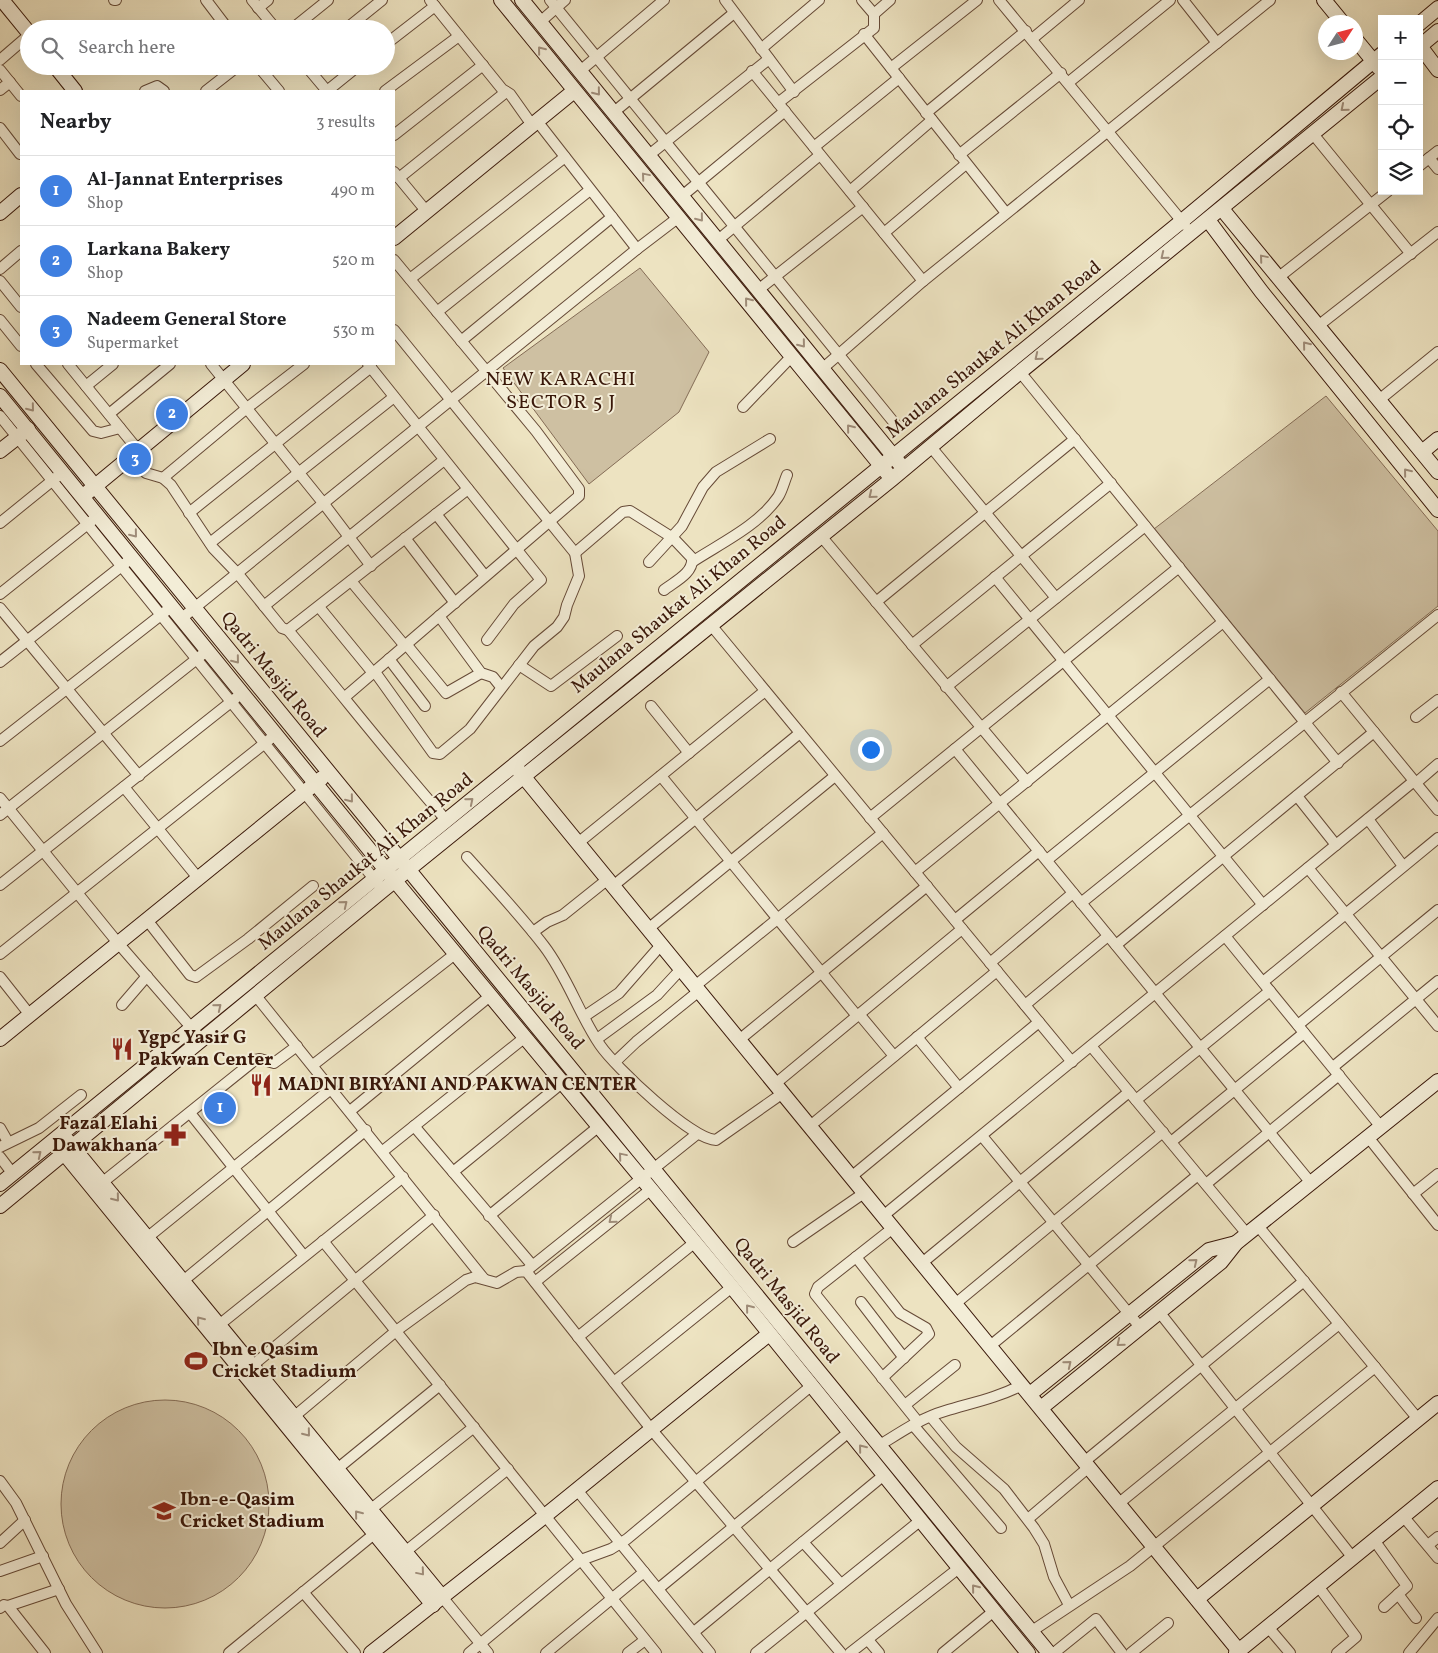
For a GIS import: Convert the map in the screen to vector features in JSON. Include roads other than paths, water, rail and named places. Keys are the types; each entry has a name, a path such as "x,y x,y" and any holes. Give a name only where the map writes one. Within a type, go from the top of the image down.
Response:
{"street":[{"path":"2,0 20,23"},
{"path":"206,0 221,20"},
{"path":"268,0 255,4 268,20"},
{"path":"303,20 328,0"},
{"path":"357,20 382,0"},
{"path":"501,0 892,479"},
{"path":"522,0 904,469"},
{"path":"540,22 554,4 565,0"},
{"path":"580,71 664,0"},
{"path":"725,0 794,92"},
{"path":"761,49 819,0"},
{"path":"682,196 782,107 794,92 864,34 874,28 874,14 862,0"},
{"path":"874,14 890,0"},
{"path":"891,68 977,0"},
{"path":"999,0 1069,82 1192,234"},
{"path":"850,191 929,116 1029,35 1079,0"},
{"path":"1069,82 1170,0"},
{"path":"1183,0 1217,43"},
{"path":"822,368 923,281 1270,0"},
{"path":"1324,0 1336,15"},
{"path":"395,36 433,3 506,92 565,157 637,249"},
{"path":"554,4 896,425"},
{"path":"1423,21 1438,8"},
{"path":"614,112 734,12"},
{"path":"1423,44 1438,31"},
{"path":"864,34 1006,213"},
{"path":"386,90 459,36"},
{"path":"0,60 20,42"},
{"path":"1363,47 1378,61"},
{"path":"1423,50 1438,70"},
{"path":"649,155 769,59"},
{"name":"Maulana Shaukat Ali Khan Road","path":"0,1206 395,881 404,866 446,821 514,764 1378,63"},
{"path":"395,134 483,65"},
{"path":"0,70 20,95"},
{"path":"752,71 923,281"},
{"path":"960,155 1061,73"},
{"path":"62,75 74,90"},
{"path":"207,90 226,75"},
{"path":"266,75 278,90"},
{"path":"314,75 326,90"},
{"path":"328,90 347,75"},
{"path":"718,240 899,78"},
{"name":"Maulana Shaukat Ali Khan Road","path":"0,1184 374,879 386,870 404,866 524,777 892,479 1020,372 1192,234 1378,80"},
{"path":"0,90 10,82"},
{"path":"148,90 157,86 163,90"},
{"path":"395,235 427,212 574,90"},
{"path":"427,212 396,175 506,92"},
{"path":"0,128 20,154"},
{"path":"1313,134 1411,254"},
{"path":"1423,163 1434,155 1438,169"},
{"path":"410,279 565,157"},
{"path":"884,233 966,164"},
{"path":"437,312 590,190"},
{"path":"1279,277 1383,195"},
{"path":"0,213 20,197"},
{"path":"758,290 863,207"},
{"path":"1222,209 1438,472"},
{"path":"461,341 612,217"},
{"path":"182,618 679,217"},
{"path":"1208,220 1262,291 1438,510"},
{"path":"1318,326 1438,232"},
{"path":"0,269 20,252"},
{"path":"345,697 550,521 578,496 580,489 536,431 395,261"},
{"path":"0,281 20,301"},
{"path":"0,320 20,345"},
{"path":"319,607 374,672 433,753 437,755 470,729 534,646 557,627 564,618 579,576 575,553 395,331"},
{"path":"1379,400 1438,352"},
{"path":"743,407 792,356"},
{"path":"37,365 93,431 101,433 120,428"},
{"path":"69,365 120,428 146,473 163,478 171,485 210,544 238,574 282,628 288,630 345,697 398,766 446,821"},
{"path":"86,386 112,365"},
{"path":"109,414 169,365"},
{"path":"212,365 299,472 371,566"},
{"path":"83,496 241,365"},
{"path":"163,478 247,408 303,365"},
{"path":"188,513 276,444 370,366 540,580 514,604 487,640"},
{"name":"Qadri Masjid Road","path":"0,370 1049,1653"},
{"path":"1020,372 1338,763"},
{"path":"1344,392 1361,379"},
{"name":"Qadri Masjid Road","path":"0,396 22,433 57,476 83,496 93,519 127,561 167,610 182,618 202,654 237,698 276,734 310,787 386,870 732,1288 1028,1653"},
{"path":"210,544 394,397"},
{"path":"0,416 22,433 0,451"},
{"path":"649,562 673,538 687,519 703,487 716,472 770,438"},
{"path":"1422,452 1438,439"},
{"path":"876,602 1075,440"},
{"path":"931,446 1056,598"},
{"path":"264,606 444,460"},
{"path":"664,590 688,571 692,562 752,523 766,510 778,496 787,475"},
{"path":"0,523 57,476 93,519 0,594"},
{"path":"912,645 1111,483"},
{"path":"288,630 468,489"},
{"path":"575,553 626,511 673,538 687,552 692,562"},
{"path":"436,514 485,576"},
{"path":"946,687 1145,526"},
{"path":"820,536 1027,782"},
{"path":"405,538 455,603"},
{"path":"0,662 127,561"},
{"path":"870,818 1179,567"},
{"path":"995,577 1263,905"},
{"path":"351,581 446,693 481,673"},
{"path":"0,608 140,776"},
{"path":"0,741 167,610 202,654 4,811"},
{"path":"1081,902 1438,615"},
{"path":"440,616 481,673 493,678 501,687"},
{"path":"915,872 1223,622"},
{"path":"711,625 1072,1062"},
{"path":"519,665 551,686 617,636"},
{"path":"389,660 425,706"},
{"path":"1047,860 1270,679"},
{"path":"578,843 765,691"},
{"path":"1341,692 1438,810"},
{"path":"0,885 237,698 265,743 310,787 383,890"},
{"path":"1416,717 1438,700"},
{"path":"651,706 689,753"},
{"path":"1116,945 1374,732"},
{"path":"533,932 546,922 563,915 610,882 695,818 800,733"},
{"path":"0,954 276,734"},
{"path":"955,749 1311,1183"},
{"path":"514,764 1197,1599 1237,1652 1438,1488"},
{"path":"884,1216 1336,845 1438,764"},
{"path":"0,1039 328,773"},
{"path":"661,776 821,973 894,1056"},
{"path":"648,929 835,776"},
{"path":"124,788 198,878"},
{"path":"1298,796 1336,845"},
{"path":"0,798 4,811 43,851 118,943 202,1040"},
{"path":"1368,819 1403,866"},
{"path":"616,1061 777,919 883,833"},
{"path":"1263,982 1438,838"},
{"path":"955,920 1039,851"},
{"path":"467,856 533,932 559,967 597,1038 616,1061 661,1106 697,1134 708,1140 716,1140 779,1089 858,1015 962,929"},
{"path":"1308,868 1438,1026"},
{"path":"147,920 190,975 196,977 248,939 313,886"},
{"path":"739,1040 927,886"},
{"path":"810,1126 917,1037 1073,893"},
{"path":"1171,1142 1235,1090 1381,957 1438,910"},
{"path":"1025,1005 1108,936"},
{"path":"1225,936 1381,1127"},
{"path":"585,1016 619,993 661,945"},
{"path":"313,1065 455,954"},
{"path":"597,1038 657,995 681,969"},
{"path":"122,1005 147,976"},
{"path":"0,978 30,1015"},
{"path":"1206,1184 1270,1133 1336,1071 1438,981"},
{"path":"922,1263 1020,1182 1133,1096 1200,1048 1270,991"},
{"path":"256,996 383,1151 484,1279"},
{"path":"350,1111 490,996"},
{"path":"851,1176 1038,1022"},
{"path":"917,1037 958,1088"},
{"path":"383,1151 524,1038"},
{"path":"103,1182 255,1060 260,1059 274,1063 297,1046"},
{"path":"1092,1046 1198,1175 1304,1281 1418,1419"},
{"path":"1041,1408 1221,1262 1236,1243 1438,1081"},
{"path":"452,1172 562,1083"},
{"path":"148,1237 332,1088"},
{"path":"0,1128 4,1144 39,1128 81,1095"},
{"path":"190,1113 304,1256"},
{"path":"414,1126 489,1216 529,1268 535,1282 651,1429 771,1568 840,1653"},
{"path":"489,1216 598,1127"},
{"path":"182,1281 366,1130"},
{"path":"955,1304 1163,1132"},
{"path":"535,1282 645,1184 654,1168 697,1134"},
{"path":"982,1136 1140,1327"},
{"path":"1368,1137 1438,1225"},
{"path":"58,1138 438,1601 488,1653"},
{"path":"68,1150 103,1182 252,1366 289,1420 337,1469 370,1510 379,1530 405,1552 438,1601"},
{"path":"0,1157 13,1174"},
{"path":"1413,1194 1438,1174"},
{"path":"990,1346 1198,1175"},
{"path":"219,1325 403,1177"},
{"path":"289,1420 396,1331 466,1280 475,1277 497,1283 516,1272 529,1268 645,1184"},
{"path":"793,1242 864,1193"},
{"path":"252,1366 434,1216"},
{"path":"893,1228 818,1287 815,1294 905,1406 915,1423 1001,1528"},
{"path":"324,1241 656,1653"},
{"path":"578,1337 694,1243"},
{"path":"880,1445 915,1423 930,1417 992,1398 1026,1390 1129,1315 1209,1250 1236,1243"},
{"path":"856,1257 900,1313 928,1332 928,1337 882,1378"},
{"path":"1028,1519 1086,1464 1304,1281"},
{"path":"614,1382 732,1288"},
{"path":"860,1302 904,1358"},
{"path":"1160,1313 1353,1558"},
{"path":"1118,1504 1339,1324"},
{"path":"371,1653 546,1515 769,1334"},
{"path":"905,1406 955,1365"},
{"path":"1032,1631 1116,1576 1154,1547 1375,1367"},
{"path":"337,1469 440,1385"},
{"path":"468,1653 581,1560 621,1544 811,1386"},
{"path":"1197,1599 1438,1403"},
{"path":"930,1417 956,1447 1004,1489 1028,1519 1044,1544 1054,1577 1069,1605"},
{"path":"370,1510 474,1427"},
{"path":"658,1589 849,1432"},
{"path":"405,1552 508,1470"},
{"path":"694,1632 884,1475"},
{"path":"0,1481 25,1520 59,1589 97,1653"},
{"path":"577,1490 710,1653"},
{"path":"1403,1516 1438,1558"},
{"path":"0,1543 25,1520"},
{"path":"756,1653 921,1520"},
{"path":"229,1653 379,1530"},
{"path":"1428,1545 1438,1538"},
{"path":"1374,1540 1407,1583 1407,1586 1384,1607"},
{"path":"802,1542 841,1584"},
{"path":"0,1571 44,1556"},
{"path":"850,1653 959,1568"},
{"path":"546,1653 644,1572"},
{"path":"1318,1586 1356,1637 1337,1653"},
{"path":"45,1653 4,1607 59,1589"},
{"path":"303,1592 355,1653"},
{"path":"1398,1594 1416,1618"},
{"path":"943,1653 994,1611"},
{"path":"1409,1653 1438,1618"},
{"path":"1054,1653 1096,1619 1122,1653"},
{"path":"1131,1653 1168,1623"},
{"path":"1268,1627 1290,1653"},
{"path":"628,1653 645,1640"},
{"path":"868,1640 879,1653"}],"place":[{"name":"Larkana Bakery","path":"172,414"},
{"name":"Nadeem General Store","path":"135,459"},
{"name":"Ygpc Yasir G Pakwan Center","path":"122,1049"},
{"name":"MADNI BIRYANI AND PAKWAN CENTER","path":"261,1085"},
{"name":"Al-Jannat Enterprises","path":"220,1108"},
{"name":"Fazal Elahi Dawakhana","path":"175,1135"},
{"name":"Ibn e Qasim Cricket Stadium","path":"196,1361"},
{"name":"Ibn-e-Qasim Cricket Stadium","path":"164,1511"}],"district":[{"name":"NEW KARACHI SECTOR 5 J","path":"561,392"}]}
